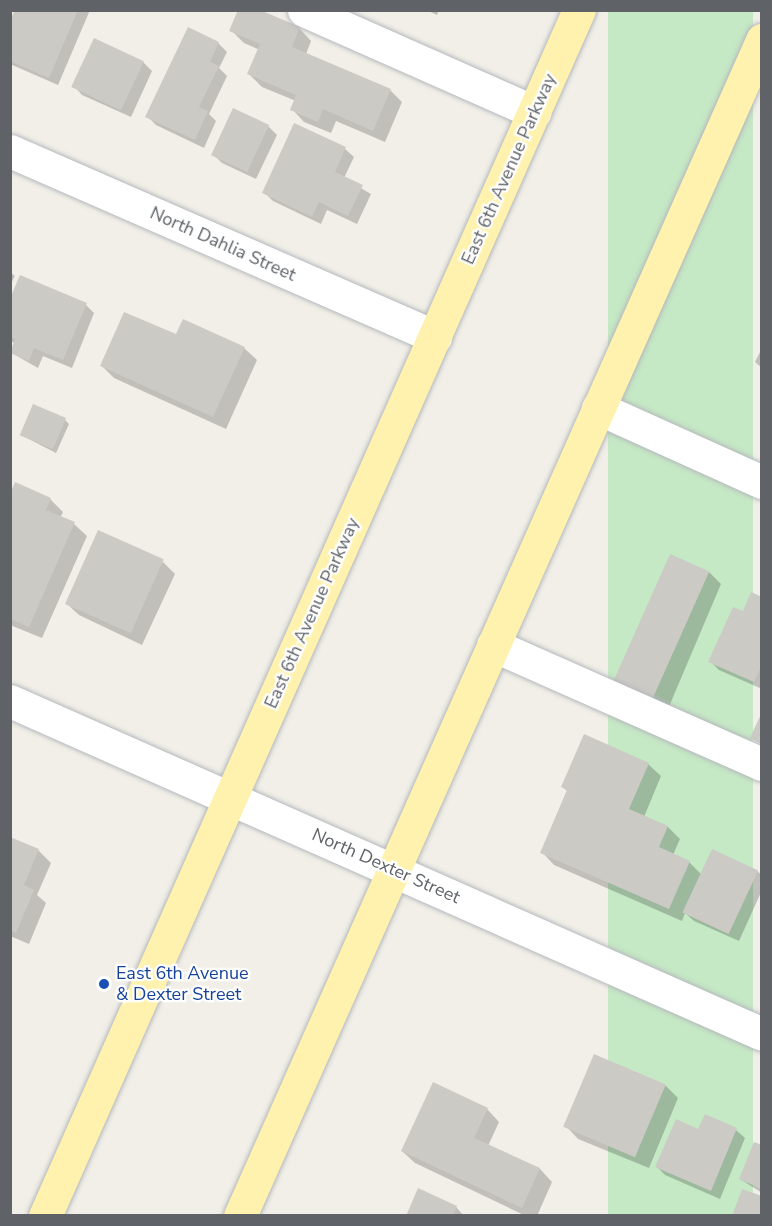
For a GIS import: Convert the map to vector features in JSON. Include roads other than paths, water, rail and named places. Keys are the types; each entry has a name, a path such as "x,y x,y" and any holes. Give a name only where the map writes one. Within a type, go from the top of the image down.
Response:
{"main road":[{"name":"East 6th Avenue Parkway","path":"45,1215 579,10"},
{"path":"240,1215 762,40"}],"street":[{"path":"304,10 534,112"},
{"name":"North Dahlia Street","path":"10,151 435,337"},
{"path":"598,408 762,482"},
{"path":"493,645 762,764"},
{"name":"North Dexter Street","path":"10,701 394,869 762,1034"}],"place":[{"name":"East 6th Avenue & Dexter Street","path":"104,984"}]}
